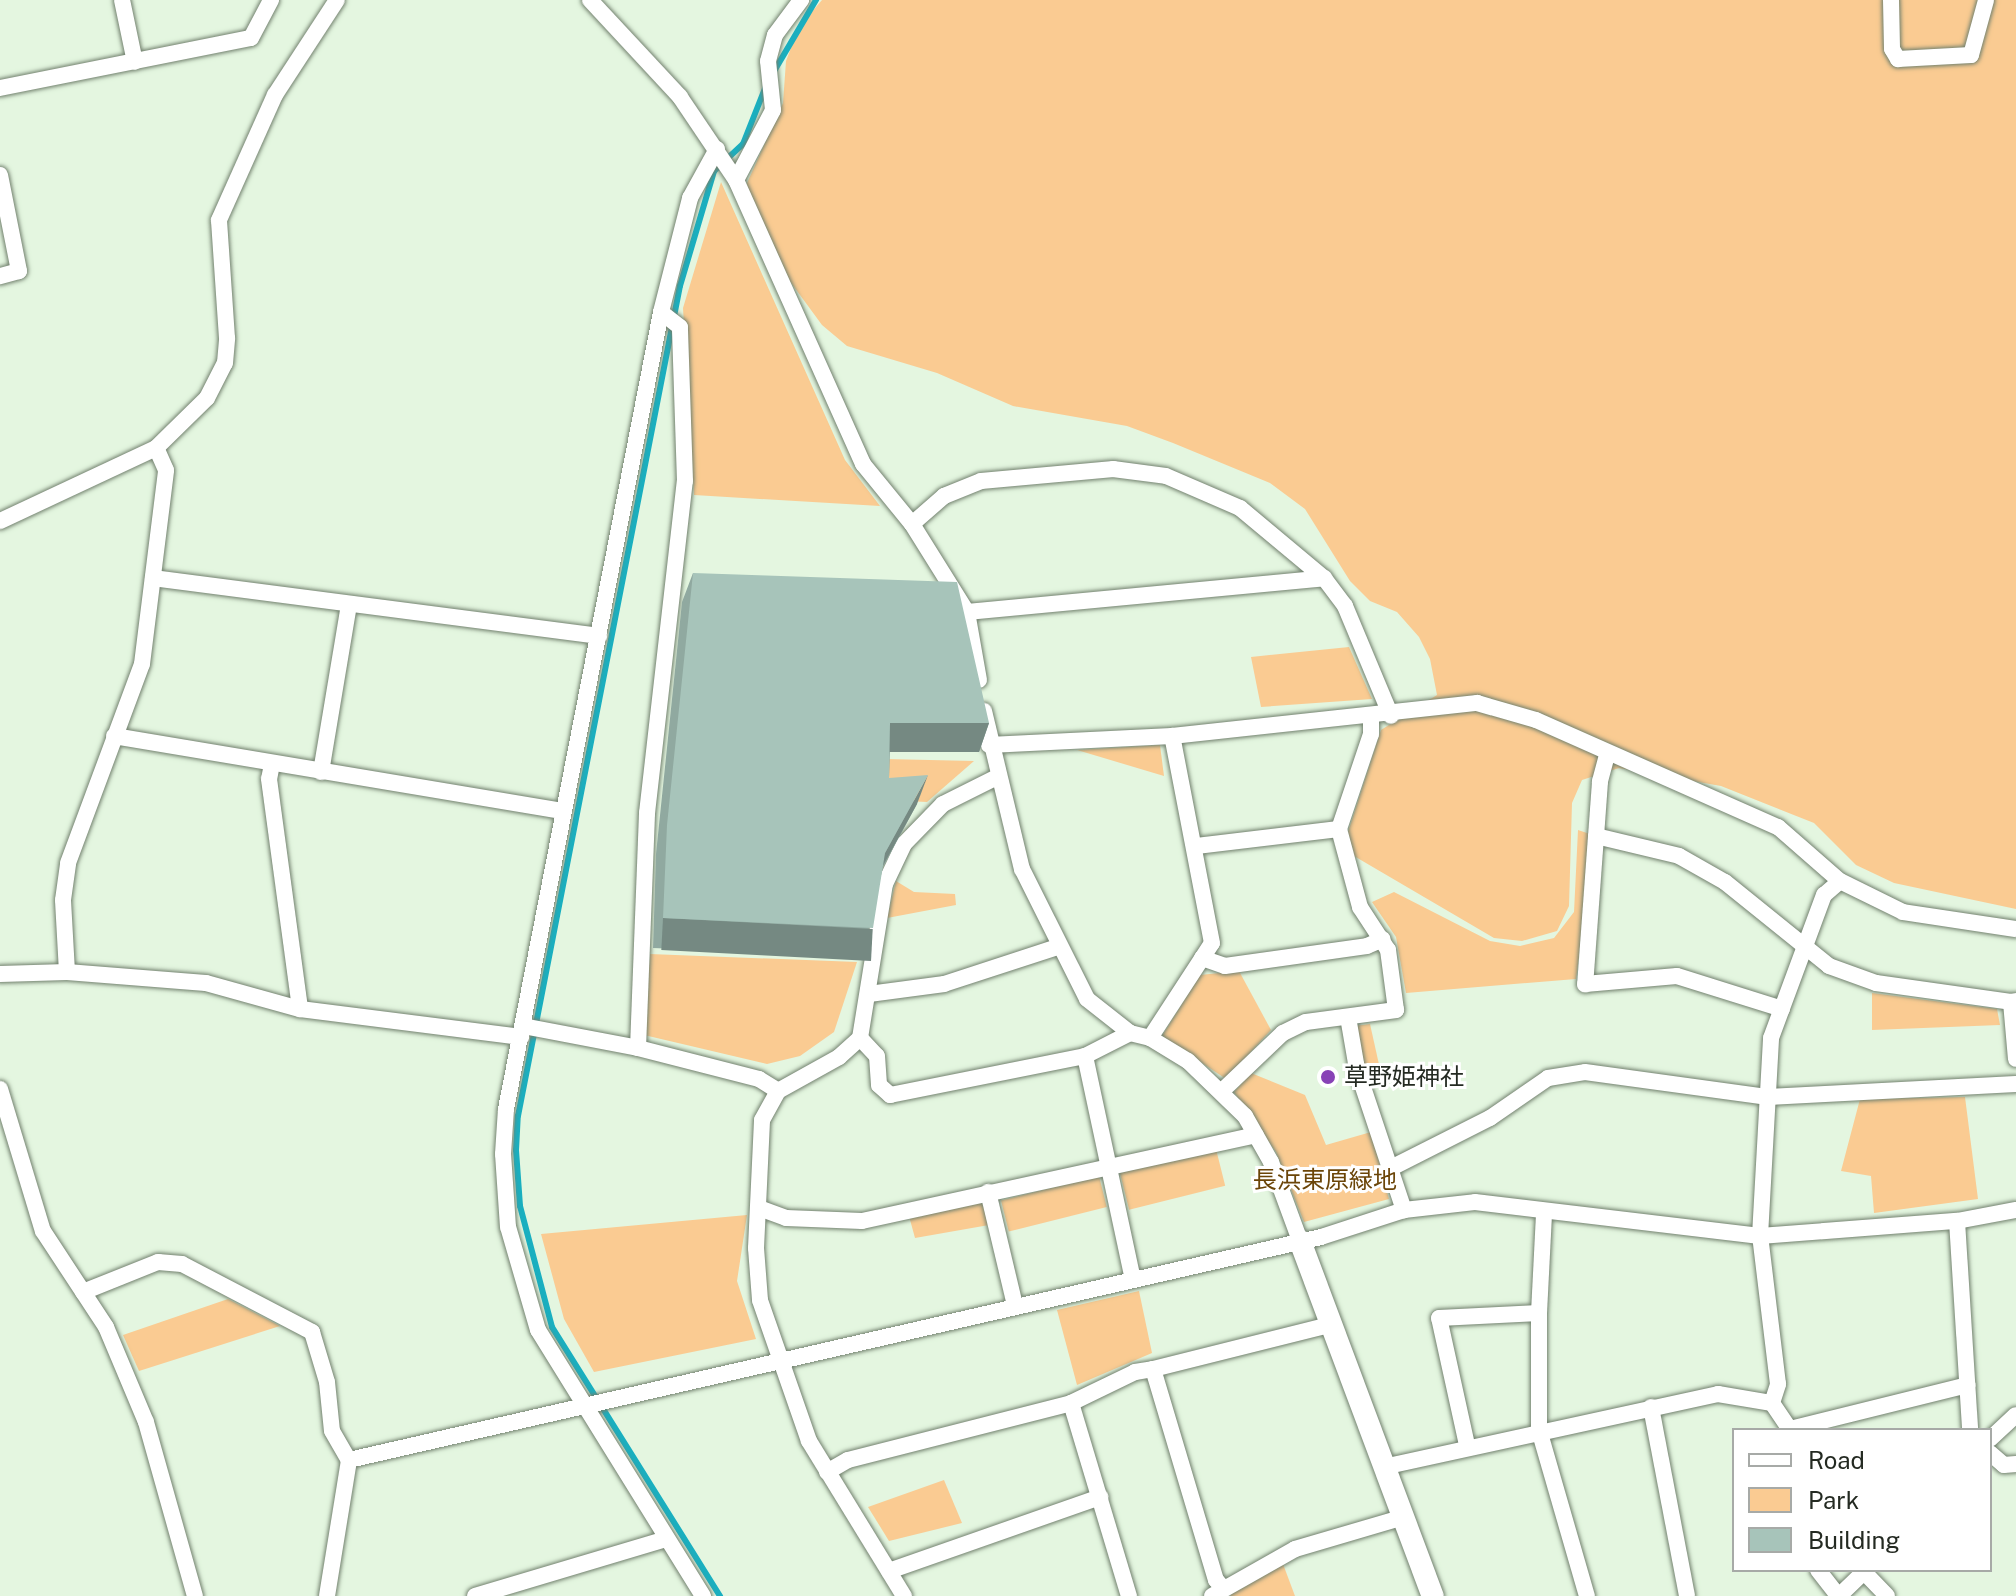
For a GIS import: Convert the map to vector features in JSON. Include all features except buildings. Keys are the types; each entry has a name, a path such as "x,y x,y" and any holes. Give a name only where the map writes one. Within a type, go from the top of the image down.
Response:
{"street":[{"path":"122,0 135,62"},
{"path":"0,88 251,38 271,0"},
{"path":"0,521 156,448 207,398 225,363 219,220 275,95 337,0"},
{"path":"590,0 680,97 725,163 847,435 878,485 912,524 967,612 989,745 1022,869 1057,947 1087,999 1130,1033 1150,1038 1188,1061 1222,1091 1256,1135 1388,1466 1433,1596"},
{"path":"703,1596 666,1539 593,1403 538,1330 508,1227 506,1109 661,312 690,198 773,110 774,91 768,61 775,35 801,0"},
{"path":"1891,0 1892,49 1898,59 1971,55 1986,0"},
{"path":"0,175 19,271 0,276"},
{"path":"638,1048 647,813 685,481 680,327 661,312"},
{"path":"67,972 63,900 68,863 142,664 166,470 156,448"},
{"path":"912,524 944,496 981,481 1113,469 1153,475 1240,508 1324,578 1345,606 1391,716"},
{"path":"153,578 599,636"},
{"path":"967,612 1324,578"},
{"path":"321,772 349,604"},
{"path":"989,745 1172,736 1391,716 1477,703 1536,720 1607,755 1778,827 1840,881 1903,912 2016,929"},
{"path":"1222,1091 1283,1033 1306,1022 1396,1010 1383,939 1360,907 1339,829 1371,734 1371,718"},
{"path":"114,736 564,811"},
{"path":"1150,1038 1212,943 1196,846 1172,736"},
{"path":"1607,755 1596,836 1585,984 1677,976 1782,1009"},
{"path":"272,764 269,779 300,1009"},
{"path":"904,1596 809,1441 760,1300 762,1120 778,1091 839,1057 860,1038 885,884 904,844 943,804 997,777"},
{"path":"1196,846 1339,829"},
{"path":"1596,836 1679,856 1725,882 1804,950 1829,966 1876,983 2014,1001 2016,1059"},
{"path":"1772,1403 1778,1384 1760,1236 1771,1038 1824,895 1840,881"},
{"path":"1202,958 1225,966 1367,946 1383,939"},
{"path":"869,994 956,981 1057,947"},
{"path":"0,974 67,972 206,983 300,1009 522,1032 638,1048 759,1079 778,1091"},
{"path":"1348,1017 1357,1069 1404,1210"},
{"path":"860,1038 877,1056 879,1085 890,1095 1085,1056 1130,1033"},
{"path":"1085,1056 1133,1279"},
{"path":"1391,1168 1490,1118 1548,1078 1585,1072 1768,1097 2016,1084"},
{"path":"0,1089 43,1231 106,1327 146,1422 195,1596"},
{"path":"759,1208 786,1218 862,1221 1256,1135"},
{"path":"988,1192 1015,1305"},
{"path":"349,1460 1300,1241 1404,1210 1475,1202 1544,1214 1760,1236 1957,1221 2016,1210"},
{"path":"1544,1214 1539,1313 1539,1430 1587,1596"},
{"path":"1957,1221 1970,1428"},
{"path":"83,1292 158,1262 182,1264 312,1332 327,1382 332,1431 349,1460 327,1596"},
{"path":"1467,1445 1439,1318 1539,1313"},
{"path":"827,1472 848,1460 1071,1403 1135,1372 1333,1324"},
{"path":"1153,1369 1218,1592 1295,1549 1404,1517"},
{"path":"1798,1428 1968,1385"},
{"path":"1388,1466 1467,1445 1718,1394 1772,1403 1789,1428"},
{"path":"1071,1403 1129,1596"},
{"path":"1651,1407 1687,1596"},
{"path":"1992,1437 2016,1415"},
{"path":"1992,1454 2010,1464 2016,1480"},
{"path":"889,1571 1100,1497"},
{"path":"475,1596 666,1539"},
{"path":"1820,1572 1838,1596 1864,1572"},
{"path":"1866,1572 1887,1596"}],"green space":[{"path":"822,0 2016,0 2016,909 1894,883 1856,865 1814,823 1721,786 1619,768 1582,780 1572,803 1569,906 1557,931 1522,941 1494,938 1354,856 1348,832 1381,730 1437,695 1430,659 1419,637 1397,612 1370,601 1350,581 1305,509 1270,483 1127,426 1013,406 937,373 847,346 822,325 767,250 743,192 783,103 786,61 799,27"},
{"path":"721,182 845,460 880,506 694,495 683,308"},
{"path":"1349,647 1372,699 1261,707 1251,657"},
{"path":"1160,745 1164,776 1077,750"},
{"path":"885,759 974,761 927,802 883,800"},
{"path":"1578,830 1596,836 1576,979 1406,993 1396,937 1372,902 1394,892 1490,941 1520,946 1554,938 1574,912"},
{"path":"896,881 914,892 955,894 956,905 887,918"},
{"path":"650,954 857,962 834,1032 800,1056 767,1064 644,1035"},
{"path":"1239,971 1271,1030 1226,1079 1162,1036 1200,975"},
{"path":"1872,993 1997,1009 2000,1025 1872,1030"},
{"path":"1370,1024 1380,1069 1366,1074 1354,1026"},
{"name":"長浜東原緑地","path":"1251,1073 1305,1095 1326,1145 1371,1132 1389,1199 1304,1222 1276,1152 1234,1092"},
{"path":"1965,1097 1978,1199 1874,1213 1871,1176 1841,1171 1860,1099"},
{"path":"1216,1149 1225,1186 1129,1210 1120,1173"},
{"path":"1099,1176 1107,1207 1009,1231 1001,1200"},
{"path":"973,1201 984,1204 989,1225 915,1238 909,1216"},
{"path":"747,1215 737,1281 756,1339 594,1372 564,1319 541,1234"},
{"path":"1139,1291 1152,1353 1077,1385 1057,1310"},
{"path":"228,1299 280,1326 139,1371 123,1335"},
{"path":"944,1480 962,1523 889,1541 868,1507"},
{"path":"1283,1564 1295,1596 1231,1596 1230,1593"}],"waterway":[{"path":"773,73 816,0"},
{"path":"720,1596 552,1327 520,1206 516,1150 518,1116 680,286 714,171 743,144 766,86"}],"place":[{"name":"草野姫神社","path":"1328,1077"}]}
